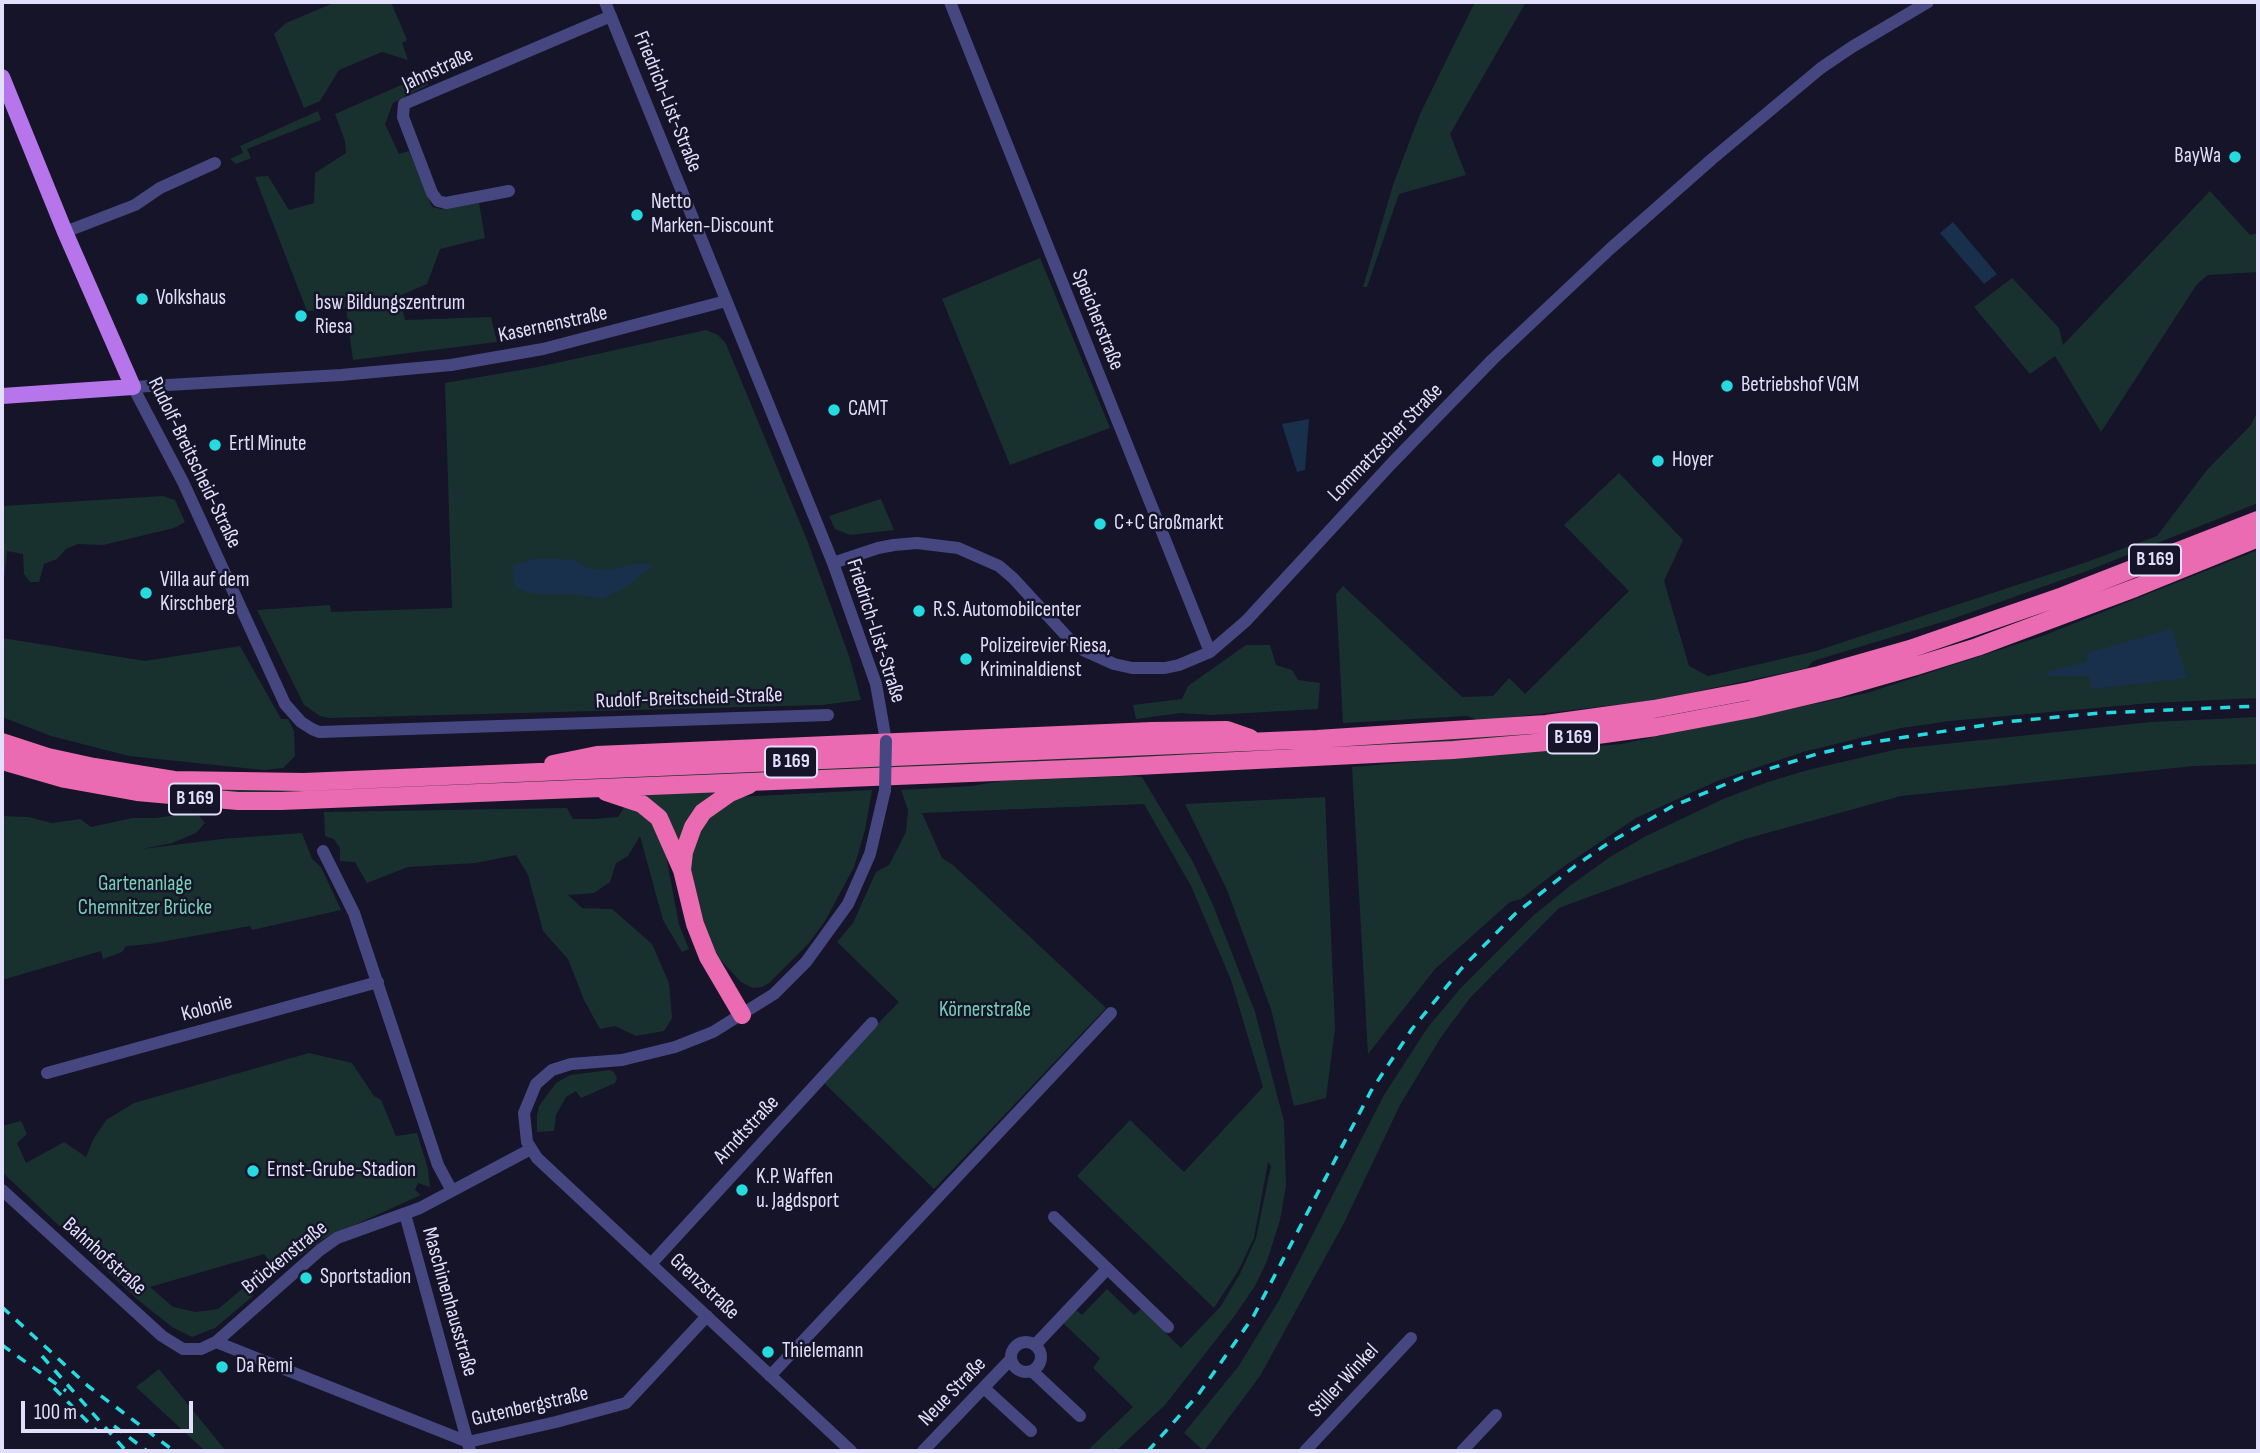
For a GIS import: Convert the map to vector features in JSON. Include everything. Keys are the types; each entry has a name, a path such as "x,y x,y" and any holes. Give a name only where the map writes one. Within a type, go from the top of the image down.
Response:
{"highway":[{"name":"B 169","path":"2,742 82,764 174,779 304,782 1260,741 1546,724 1654,709 1819,675 1961,633 2256,524"},
{"name":"B 169","path":"2,761 101,787 194,799 238,801 757,782 1439,751 1546,742 1656,727 1791,700 1916,666 2050,620 2256,524"},
{"path":"543,773 555,762 597,755 886,741 1227,730 1260,741"},
{"path":"682,870 684,852 692,827 703,812 730,793 757,782"},
{"path":"593,788 642,804 659,818 682,870 695,925 708,957 742,1015"}],"main road":[{"name":"Rudolf-Breitscheid-Straße","path":"2,77 65,232 133,387"},
{"path":"2,396 133,387"}],"street":[{"name":"Friedrich-List-Straße","path":"531,1149 524,1130 524,1113 530,1093 547,1073 571,1064 622,1060 676,1047 713,1032 742,1015 774,994 799,971 848,904 870,854 885,790 886,741 876,684 833,563 605,2"},
{"name":"Speicherstraße","path":"950,2 1210,652"},
{"name":"Lommatzscher Straße","path":"833,563 878,548 917,542 958,548 999,566 1071,641 1114,664 1132,668 1165,668 1210,652 1245,621 1484,369 1610,249 1821,68 1928,2"},
{"name":"Jahnstraße","path":"509,191 446,203 438,201 432,193 402,117 404,104 611,16"},
{"path":"65,232 135,205 160,188 215,163"},
{"name":"Kasernenstraße","path":"133,387 341,375 451,365 542,349 726,301"},
{"name":"Rudolf-Breitscheid-Straße","path":"133,387 183,482 285,704 301,722 312,729 319,732 828,715"},
{"path":"323,851 348,899 438,1165 452,1191"},
{"name":"Kolonie","path":"47,1073 378,982"},
{"path":"771,1376 1111,1013"},
{"name":"Arndtstraße","path":"651,1264 872,1023"},
{"name":"Brückenstraße","path":"183,1349 201,1349 216,1342 320,1250 338,1238 405,1214 531,1149"},
{"name":"Grenzstraße","path":"531,1149 851,1451"},
{"name":"Bahnhofstraße","path":"2,1190 162,1336 183,1349"},
{"name":"Maschinenhausstraße","path":"405,1214 469,1446"},
{"path":"1054,1217 1168,1327"},
{"path":"1035,1345 1107,1269"},
{"name":"Gutenbergstraße","path":"216,1342 469,1446 626,1403 707,1316"},
{"name":"Stiller Winkel","path":"1305,1451 1412,1338"},
{"path":"1024,1342 1035,1345 1042,1357 1039,1366 1032,1371 1020,1371 1011,1359 1016,1345 1024,1342"},
{"name":"Neue Straße","path":"923,1451 1011,1359"},
{"path":"1032,1371 1080,1416"},
{"path":"984,1388 1031,1431"},
{"path":"1462,1451 1496,1415"}],"green space":[{"path":"336,2 391,2 407,40 402,43 408,60 382,52 339,70 320,101 304,108 274,34 286,23"},
{"path":"1475,2 1526,2 1450,134 1466,175 1399,194 1367,287 1363,287 1393,185 1420,114"},
{"path":"424,75 428,85 393,103 385,124 399,154 409,151 432,207 441,209 479,203 485,238 440,249 427,284 399,296 405,320 491,317 497,342 353,360 346,308 307,311 255,177 268,176 289,210 314,203 315,173 346,153 345,141 335,114"},
{"path":"318,111 321,120 247,149 251,158 236,164 230,159 243,153 240,146"},
{"path":"2210,191 2250,235 2258,233 2258,272 2208,275 2197,284 2101,432 2055,356 2030,374 1974,307 2012,278 2059,328 2063,345"},
{"path":"1040,258 1110,428 1010,465 942,299"},
{"path":"706,330 718,335 726,344 807,540 850,659 861,700 822,705 329,718 320,716 304,705 257,610 330,605 331,612 452,608 445,383 538,367"},
{"path":"2258,410 2258,503 2087,571 1952,619 1813,661 1807,668 1656,700 1481,721 1467,716 1343,723 1336,594 1343,586 1462,697 1493,696 1509,678 1525,694 1629,591 1564,525 1619,473 1683,540 1664,581 1689,666 1708,676 1816,651 2084,563 2157,536 2207,470 2251,425"},
{"path":"163,496 175,500 185,522 174,528 103,545 78,544 66,549 57,559 44,564 39,582 30,582 24,574 23,554 7,551 2,580 2,506"},
{"path":"881,499 894,530 850,535 835,529 829,516"},
{"path":"2258,550 2258,698 2151,703 1901,728 1803,752 1717,781 1636,818 1521,899 1510,902 1435,969 1368,1054 1352,767 1621,744 1867,693 2045,635"},
{"path":"2,638 145,661 240,646 281,719 288,719 294,731 295,756 283,768 263,770 129,756 51,736 2,717"},
{"path":"1246,645 1270,645 1276,665 1292,670 1298,680 1320,683 1318,709 1212,715 1181,713 1136,719 1133,705 1182,699 1188,686"},
{"path":"1829,679 1830,685 1659,720 1547,735 1451,743 278,796 114,782 2,755 2,749 150,782 1324,745"},
{"path":"2258,717 2258,764 2194,766 1901,796 1745,839 1559,908 1470,998 1441,1037 1400,1105 1344,1223 1260,1376 1204,1451 1184,1433 1238,1367 1278,1302 1384,1095 1428,1027 1460,989 1534,915 1610,857 1646,836 1723,799 1768,782 1898,749 2151,722"},
{"name":"Körnerstraße","path":"1142,777 1193,862 1255,1012 1284,1121 1286,1186 1280,1220 1267,1261 1255,1286 1233,1318 1165,1405 1116,1451 1087,1451 1133,1407 1093,1368 1100,1358 1063,1323 1075,1309 1082,1315 1107,1289 1134,1315 1141,1309 1181,1348 1221,1306 1240,1274 1256,1238 1271,1166 1268,1162 1254,1238 1238,1271 1214,1308 1077,1176 1130,1120 1184,1172 1263,1087 1231,980 1191,886 1144,804 922,813 942,858 953,865 1106,1008 934,1189 822,1081 899,1002 837,942 853,923 876,872 889,865 906,832 908,810 901,790 972,786 1001,781"},
{"path":"721,789 680,848 630,794"},
{"path":"872,790 865,830 854,867 825,921 809,943 769,983 753,988 741,982 715,954 709,941 691,871 691,849 706,816 737,797"},
{"path":"1325,797 1335,1028 1326,1098 1294,1106 1271,1009 1227,890 1185,804"},
{"path":"625,806 650,818 665,850 679,925 689,949 682,952 663,920 640,836 628,856 616,863 610,882 594,893 568,895 582,908 612,909 652,944 669,983 672,1018 664,1031 636,1036 615,1026 600,1029 584,1000 568,959 543,931 528,875 516,855 475,863 408,867 367,883 355,862 340,861 340,848 334,839 325,836 324,812 567,808 573,819 594,819 618,817"},
{"name":"Gartenanlage Chemnitzer Brücke","path":"196,812 205,823 196,833 172,843 142,849 302,833 312,859 321,867 341,910 252,930 250,926 126,946 122,952 103,959 101,951 2,980 2,816 28,817 52,823 80,819 91,827 132,818 156,818"},
{"name":"Ernst-Grube-Stadion","path":"309,1053 352,1063 374,1096 381,1100 396,1136 417,1133 428,1169 430,1187 418,1183 415,1190 421,1195 323,1239 281,1270 275,1268 264,1254 150,1287 173,1307 196,1312 218,1309 248,1284 253,1296 215,1328 192,1337 172,1327 137,1299 2,1172 2,1126 21,1121 27,1134 17,1143 26,1163 64,1142 86,1157 106,1120 134,1103"},
{"path":"610,1070 617,1078 615,1083 581,1098 576,1091 566,1097 556,1115 554,1131 537,1132 539,1106 556,1083 570,1075"},
{"path":"159,1369 226,1451 205,1451 136,1387"}],"water":[{"path":"1953,222 1997,274 1984,284 1940,233"},
{"path":"1309,419 1305,470 1297,472 1282,424"},
{"path":"537,558 573,560 590,569 608,570 634,564 653,564 628,586 602,599 574,594 532,594 514,586 512,566"},
{"path":"2171,629 2187,678 2092,689 2089,676 2048,676 2047,672 2087,662 2087,653"}],"railway":[{"path":"1148,1451 1198,1395 1253,1317 1371,1091 1412,1029 1461,969 1515,914 1607,844 1673,806 1743,777 1860,744 2005,722 2100,713 2258,706"},
{"path":"2,1307 88,1386 174,1451"},
{"path":"2,1345 66,1391"},
{"path":"42,1356 126,1451"},
{"path":"54,1388 96,1430"},
{"path":"114,1426 147,1451"}],"place":[{"name":"BayWa","path":"2235,157"},
{"name":"Netto Marken-Discount","path":"637,215"},
{"name":"Volkshaus","path":"142,299"},
{"name":"bsw Bildungszentrum Riesa","path":"301,316"},
{"name":"Betriebshof VGM","path":"1727,386"},
{"name":"CAMT","path":"834,410"},
{"name":"Ertl Minute","path":"215,445"},
{"name":"Hoyer","path":"1658,461"},
{"name":"C+C Großmarkt","path":"1100,524"},
{"name":"Villa auf dem Kirschberg","path":"146,593"},
{"name":"R.S. Automobilcenter","path":"919,611"},
{"name":"Polizeirevier Riesa, Kriminaldienst","path":"966,659"},
{"name":"Ernst-Grube-Stadion","path":"253,1171"},
{"name":"K.P. Waffen u. Jagdsport","path":"742,1190"},
{"name":"Sportstadion","path":"306,1278"},
{"name":"Thielemann","path":"768,1352"},
{"name":"Da Remi","path":"222,1367"}]}
